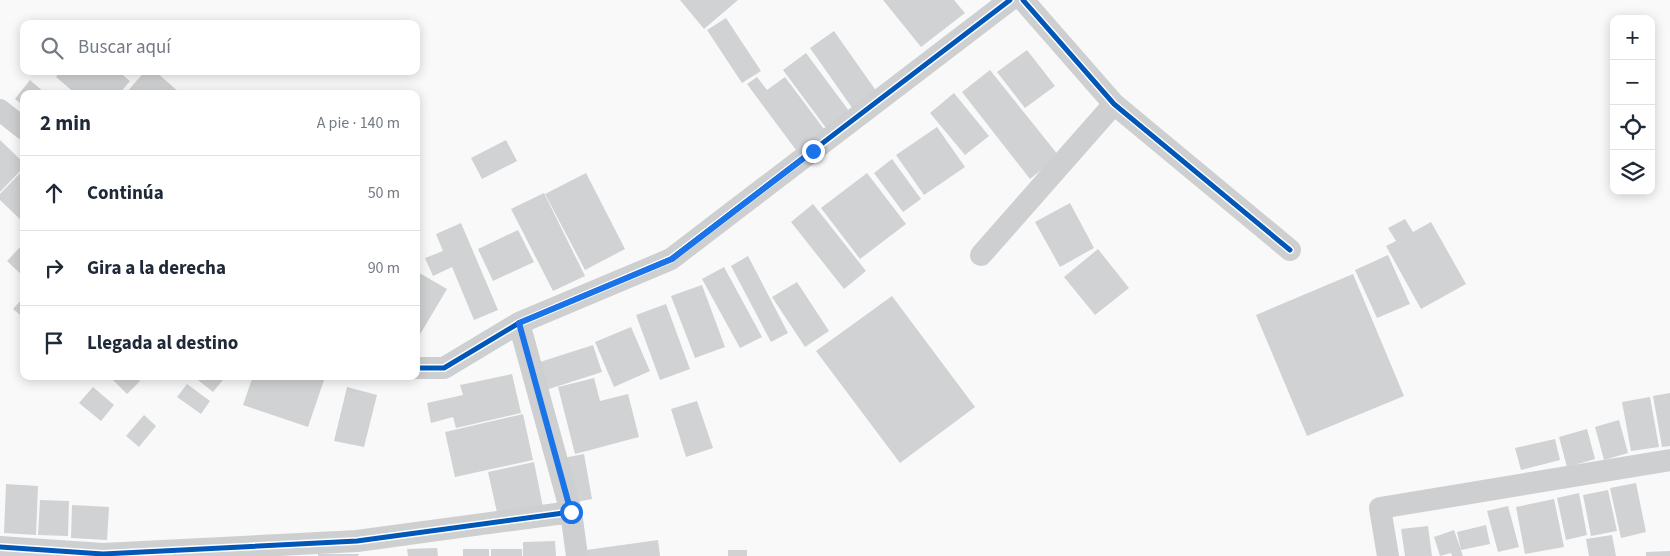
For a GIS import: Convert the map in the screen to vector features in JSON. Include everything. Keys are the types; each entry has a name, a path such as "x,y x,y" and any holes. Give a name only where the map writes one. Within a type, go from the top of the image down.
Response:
{"street":[{"path":"420,368 444,368 519,323 672,259 1010,0"},
{"path":"1023,0 1114,104 1290,250"},
{"path":"981,255 1114,104"},
{"path":"0,110 20,126"},
{"path":"519,323 571,512 577,556"},
{"path":"1388,556 1380,508 1670,460"},
{"path":"0,547 103,555 357,541 571,512"}],"building":[{"path":"680,0 738,0 704,29"},
{"path":"883,0 954,0 965,13 921,47"},
{"path":"726,18 761,71 742,83 707,30"},
{"path":"834,31 879,95 855,112 810,48"},
{"path":"1027,50 1055,86 1025,108 997,72"},
{"path":"806,53 849,111 826,128 783,70"},
{"path":"990,70 1059,156 1030,179 962,92"},
{"path":"58,75 123,75 130,81 122,90 71,90 56,77"},
{"path":"142,75 160,75 176,90 129,90"},
{"path":"757,77 767,90 785,77 824,129 796,150 747,84"},
{"path":"30,80 41,90 22,90"},
{"path":"20,93 20,103 15,99"},
{"path":"954,93 989,136 965,155 930,113"},
{"path":"937,127 965,167 924,195 896,155"},
{"path":"0,140 20,159 20,171 0,192"},
{"path":"506,140 517,161 482,179 471,158"},
{"path":"892,159 921,199 903,212 874,173"},
{"path":"20,173 20,219 0,200 0,194"},
{"path":"586,173 625,249 585,270 545,194"},
{"path":"867,173 906,224 860,259 821,208"},
{"path":"544,193 585,276 553,291 511,209"},
{"path":"1070,203 1094,248 1060,267 1035,222"},
{"path":"813,204 866,271 844,289 791,222"},
{"path":"1405,219 1413,232 1431,222 1466,284 1421,309 1386,246 1396,241 1388,228"},
{"path":"461,223 498,310 474,320 452,267 433,276 425,258 443,251 436,234"},
{"path":"518,230 534,262 493,281 478,249"},
{"path":"20,247 20,273 7,261"},
{"path":"1098,249 1129,288 1095,315 1064,277"},
{"path":"1388,255 1410,304 1377,318 1355,270"},
{"path":"748,256 788,333 771,342 731,266"},
{"path":"724,267 762,337 740,348 702,279"},
{"path":"420,273 447,289 420,334"},
{"path":"1353,274 1404,396 1307,436 1256,315"},
{"path":"797,282 829,331 805,347 772,297"},
{"path":"702,285 725,347 695,358 671,296"},
{"path":"892,296 975,407 900,463 816,351"},
{"path":"20,301 20,315 13,309"},
{"path":"666,304 690,369 660,380 636,315"},
{"path":"631,327 650,371 614,387 595,342"},
{"path":"593,345 602,372 546,390 537,363"},
{"path":"512,374 521,413 456,428 453,417 431,423 427,403 463,395 460,385"},
{"path":"594,378 600,401 628,394 639,437 575,454 558,387"},
{"path":"113,380 140,381 127,394"},
{"path":"198,380 223,380 213,392"},
{"path":"252,380 324,380 308,427 243,405"},
{"path":"187,384 210,401 201,414 177,397"},
{"path":"93,387 114,405 101,421 79,403"},
{"path":"347,387 377,395 364,447 334,441"},
{"path":"1670,393 1670,446 1662,447 1653,396"},
{"path":"1650,397 1659,447 1631,451 1622,402"},
{"path":"697,401 713,448 686,457 671,409"},
{"path":"523,414 533,460 455,477 445,432"},
{"path":"144,415 156,426 139,447 126,436"},
{"path":"1619,420 1628,453 1604,460 1595,427"},
{"path":"1587,429 1595,459 1567,467 1559,437"},
{"path":"1555,439 1560,460 1521,470 1515,448"},
{"path":"584,454 592,499 571,503 563,458"},
{"path":"534,462 543,507 498,517 488,472"},
{"path":"1636,483 1646,532 1621,538 1610,488"},
{"path":"6,484 38,486 36,535 4,533"},
{"path":"1608,490 1617,531 1591,536 1583,495"},
{"path":"1579,493 1587,535 1566,540 1557,498"},
{"path":"1554,499 1564,547 1525,554 1516,507"},
{"path":"40,500 69,501 68,536 38,535"},
{"path":"72,505 109,507 107,540 71,538"},
{"path":"1508,506 1519,547 1498,552 1487,511"},
{"path":"1486,525 1490,544 1461,550 1457,532"},
{"path":"1428,526 1432,556 1405,556 1401,529"},
{"path":"1454,530 1463,556 1452,556 1451,553 1440,556 1434,537"},
{"path":"1612,535 1616,556 1589,556 1586,539"},
{"path":"658,540 660,556 586,556 586,550"},
{"path":"555,541 556,556 523,556 523,542"},
{"path":"437,548 438,556 408,556 407,549"},
{"path":"463,549 489,549 489,556 463,556"},
{"path":"491,549 522,549 522,556 491,556"},
{"path":"728,550 747,550 747,556 728,556"},
{"path":"1670,551 1670,556 1646,556 1646,552"},
{"path":"318,554 359,554 358,556 318,556"}],"cycle path":[{"path":"420,368 444,368 519,323 671,259 1010,0"},
{"path":"1023,0 1114,104 1290,250"},
{"path":"0,547 103,554 357,541 571,512"}],"route":[{"path":"571,512 519,323 672,259 813,151"}]}
